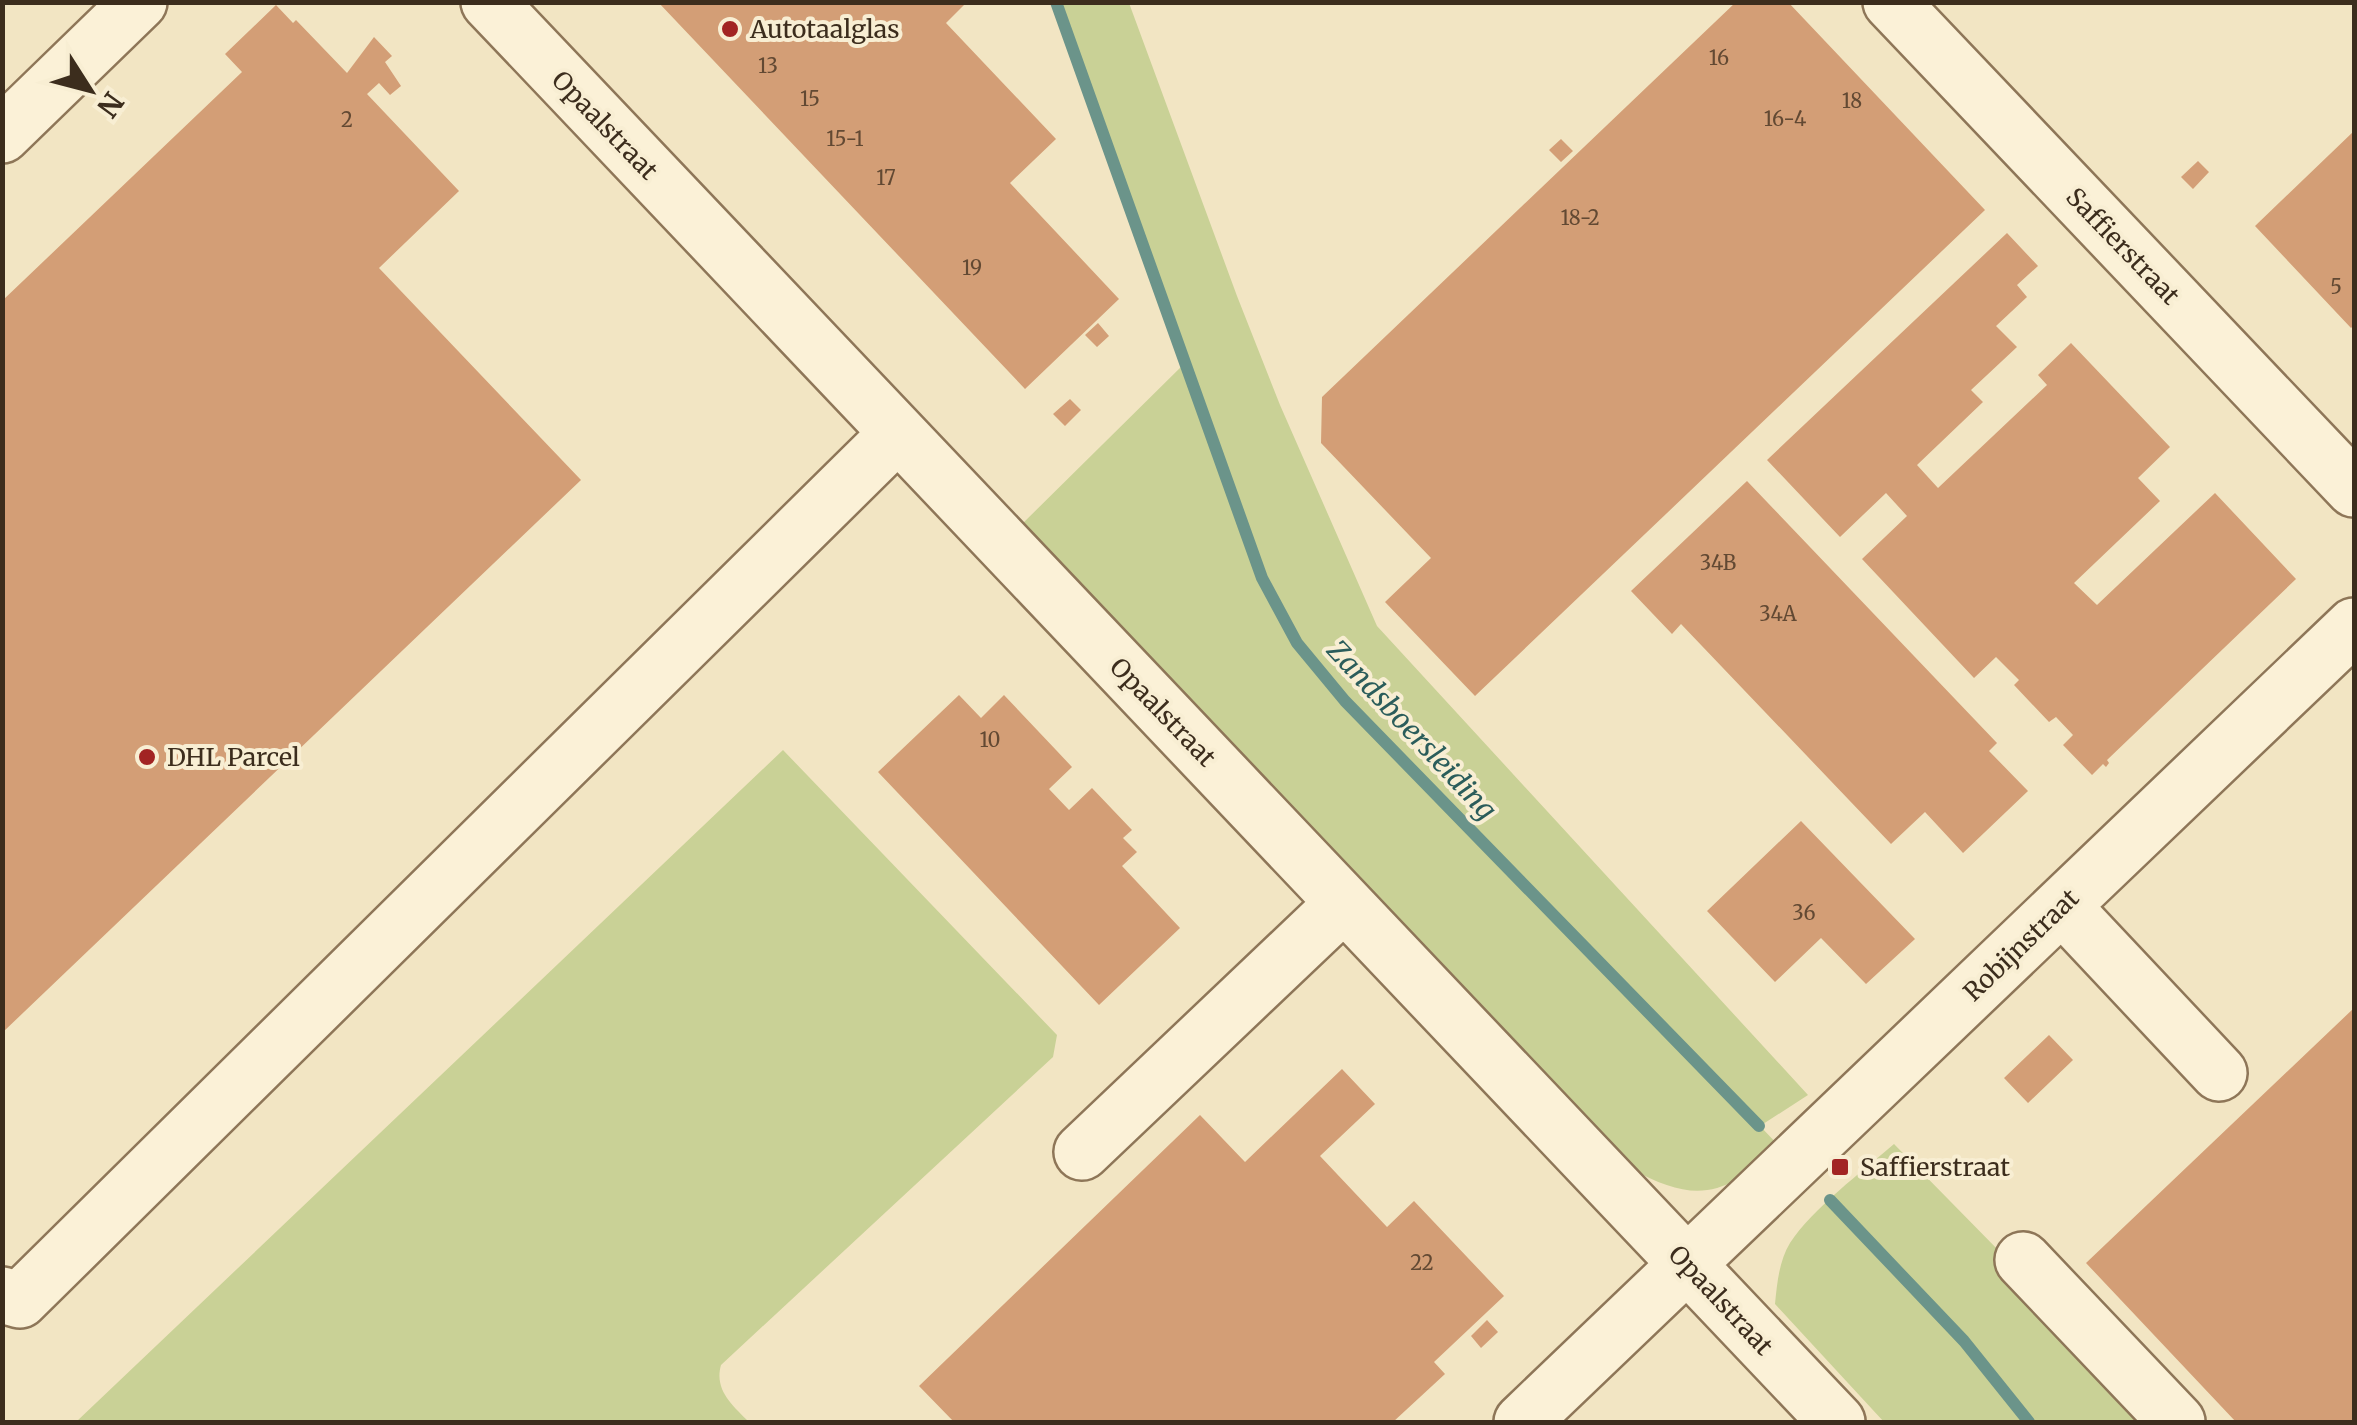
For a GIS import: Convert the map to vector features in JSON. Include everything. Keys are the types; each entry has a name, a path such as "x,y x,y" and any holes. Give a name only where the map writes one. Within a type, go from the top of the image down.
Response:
{"street":[{"path":"2,135 140,2"},
{"name":"Opaalstraat","path":"489,2 1837,1422"},
{"name":"Saffierstraat","path":"1891,2 2354,489"},
{"path":"2,1295 20,1300 898,433"},
{"name":"Robijnstraat","path":"1522,1422 2354,626"},
{"path":"1082,1152 1344,903"},
{"path":"2062,906 2219,1073"},
{"path":"2023,1260 2177,1422"}],"green space":[{"path":"1056,3 1129,3 1280,405 1377,626 1808,1095 1760,1126 1780,1147 1743,1176 1709,1190 1692,1191 1653,1180 1630,1168 1019,527 1185,363"},
{"path":"783,750 1057,1035 1053,1057 721,1365 722,1390 749,1422 76,1422"},
{"path":"1894,1144 2157,1422 1884,1422 1775,1304 1779,1273 1790,1243 1811,1217"}],"building":[{"path":"658,2 967,2 946,23 1056,139 1010,183 1119,299 1025,389"},
{"path":"1736,2 1788,2 1985,210 1475,696 1385,602 1431,558 1321,443 1322,397"},
{"name":"DHL Parcel","path":"276,5 293,23 296,20 347,73 374,37 392,56 385,62 401,86 390,95 379,83 367,94 459,191 379,268 581,480 2,1033 2,301 242,72 225,54"},
{"path":"2354,131 2354,325 2351,328 2255,226"},
{"path":"1561,139 1573,151 1561,162 1549,150"},
{"path":"2198,161 2209,172 2193,189 2181,177"},
{"path":"2007,233 2038,266 2017,285 2027,297 1996,326 2017,347 1971,390 1983,402 1917,465 1938,488 2047,385 2038,375 2071,343 2170,447 2138,478 2160,501 2074,583 2097,605 2215,493 2296,579 2107,760 2106,767 2103,764 2092,775 2063,745 2073,735 2056,717 2049,722 2014,685 2019,680 1996,657 1974,678 1862,559 1907,516 1886,493 1840,537 1767,460"},
{"path":"1098,323 1109,336 1097,347 1085,335"},
{"path":"1070,399 1081,410 1065,426 1053,414"},
{"path":"1747,481 1997,743 1989,751 2028,791 1963,853 1925,812 1891,844 1681,624 1672,634 1631,591"},
{"path":"959,695 981,718 1004,695 1072,767 1049,789 1069,810 1092,788 1132,830 1123,838 1137,852 1122,866 1180,928 1099,1005 878,772"},
{"path":"1801,821 1915,939 1866,984 1821,938 1775,982 1707,911"},
{"path":"2354,1008 2354,1422 2236,1422 2086,1263"},
{"path":"2049,1035 2073,1060 2028,1103 2004,1078"},
{"path":"1342,1069 1375,1104 1320,1156 1387,1227 1414,1201 1504,1296 1434,1362 1445,1374 1393,1422 954,1422 919,1386 1200,1115 1245,1162"},
{"path":"1487,1320 1498,1332 1481,1348 1471,1336"}],"waterway":[{"name":"Zandsboersleiding","path":"1056,2 1262,578 1297,643 1345,701 1759,1126"},
{"name":"Zandsboersleiding","path":"1830,1200 1964,1341 2029,1422"}],"place":[{"name":"Autotaalglas","path":"730,29"},
{"name":"DHL Parcel","path":"147,757"},
{"name":"Saffierstraat","path":"1840,1167"}]}
